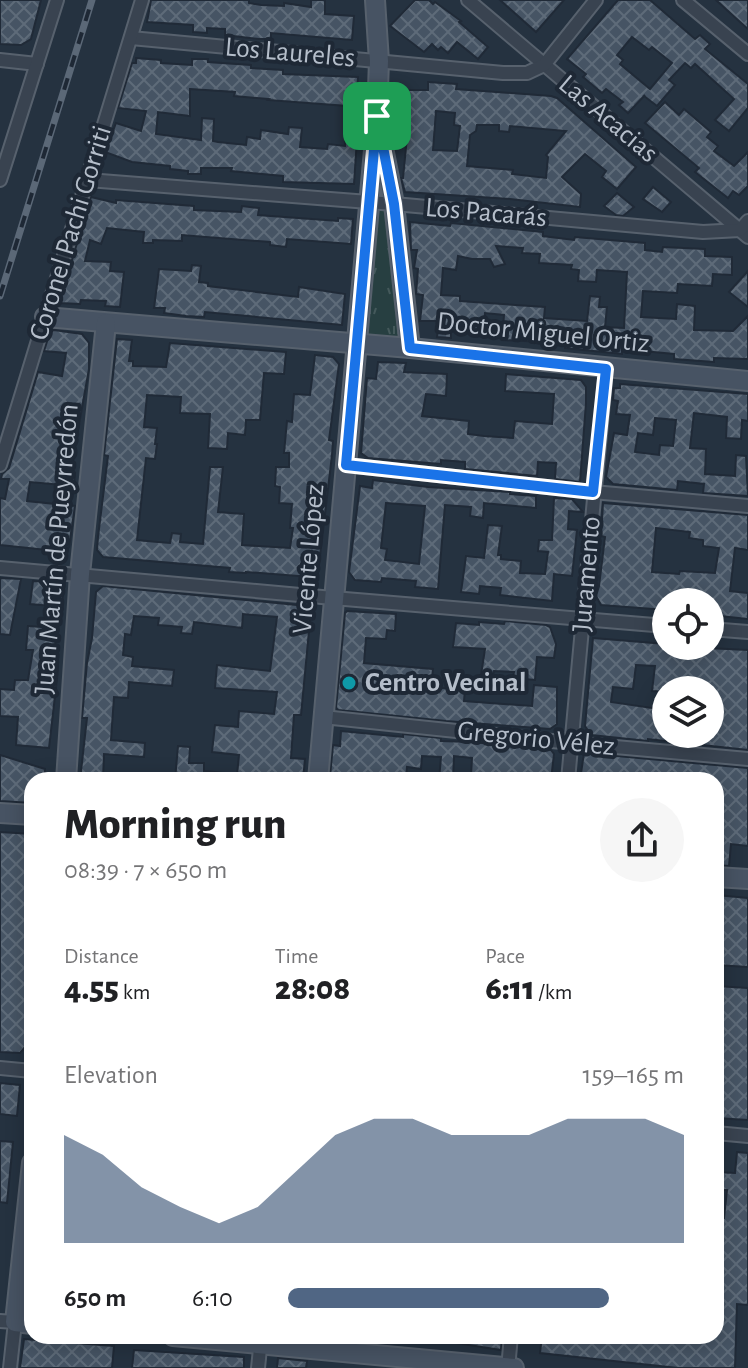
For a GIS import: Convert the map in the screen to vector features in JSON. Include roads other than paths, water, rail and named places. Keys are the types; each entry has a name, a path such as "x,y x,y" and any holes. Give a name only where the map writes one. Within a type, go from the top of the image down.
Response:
{"street":[{"path":"0,180 57,0"},
{"name":"Coronel Pachi Gorriti","path":"0,465 142,0"},
{"path":"375,0 379,61 377,116 394,204 410,348"},
{"name":"Las Acacias","path":"468,0 745,229"},
{"path":"544,65 596,0"},
{"path":"683,0 748,54"},
{"name":"Los Laureles","path":"131,38 503,73 527,73 544,65"},
{"path":"0,60 37,64"},
{"name":"Vicente López","path":"319,772 377,116"},
{"name":"Los Pacarás","path":"88,180 703,232 745,229"},
{"name":"Doctor Miguel Ortiz","path":"45,317 748,381"},
{"name":"Juan Martín de Pueyrredón","path":"67,772 80,574 106,323"},
{"name":"Juramento","path":"569,772 606,369"},
{"path":"346,465 748,506"},
{"path":"0,568 652,625"},
{"path":"724,630 748,632"},
{"name":"Gregorio Vélez","path":"323,717 748,759"},
{"path":"0,813 24,814"},
{"path":"724,878 748,879"},
{"path":"0,1068 24,1070"},
{"path":"724,1134 748,1136"},
{"path":"10,1368 24,1242"},
{"path":"258,1368 260,1344"},
{"path":"295,1344 514,1368"},
{"path":"508,1368 510,1344"}],"railway":[{"path":"0,296 92,0"}],"place":[{"name":"Centro Vecinal","path":"349,683"}]}
